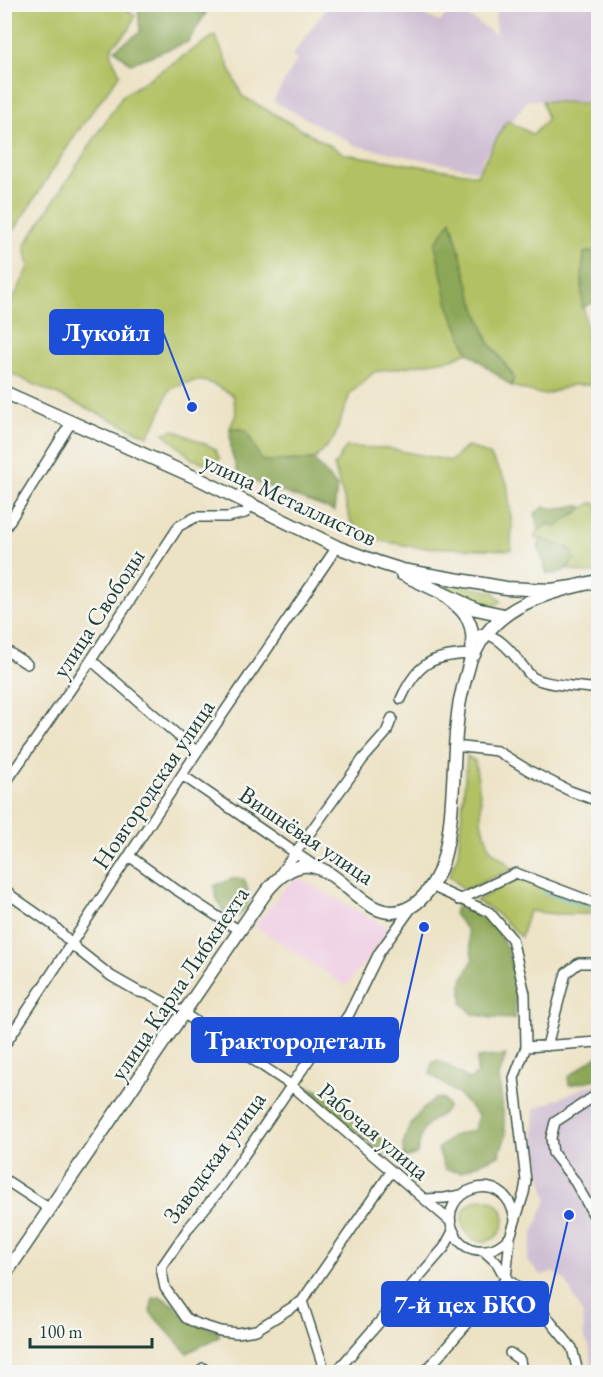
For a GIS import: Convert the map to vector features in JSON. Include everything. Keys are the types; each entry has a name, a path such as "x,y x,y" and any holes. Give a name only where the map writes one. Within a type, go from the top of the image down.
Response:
{"main road":[{"name":"улица Металлистов","path":"4,392 72,421 337,547 380,563 402,570 506,588 551,590 572,587"},
{"path":"380,563 477,609 508,613"},
{"path":"473,654 486,634 508,613 544,594 598,581"},
{"path":"506,588 508,613"},
{"path":"444,595 465,615 472,635 473,654"},
{"name":"Заводская улица","path":"414,904 431,886 439,871 446,846 462,692 473,654"},
{"path":"277,879 287,870 299,866 317,867"},
{"name":"Вишнёвая улица","path":"317,867 376,908 399,911 414,904"},
{"name":"улица Карла Либкнехта","path":"4,1276 277,879"}],"street":[{"path":"4,530 72,421"},
{"name":"улица Свободы","path":"4,785 91,660 179,526 196,517 228,517 245,513 250,505"},
{"name":"Новгородская улица","path":"4,1046 197,752 337,547"},
{"path":"472,635 486,634 496,639 532,677 548,682 598,689"},
{"path":"4,649 27,664"},
{"path":"401,699 408,683 429,661 440,657 473,654"},
{"path":"91,660 197,752"},
{"name":"улица Карла Либкнехта","path":"277,879 363,759 386,733 392,718"},
{"path":"455,746 497,751 570,791 598,801"},
{"name":"Вишнёвая улица","path":"182,776 317,867"},
{"path":"129,856 240,931"},
{"path":"459,900 516,873 598,904"},
{"path":"425,1372 506,1279 510,1237 526,1181 514,1078 526,1047 525,994 512,939 489,912 431,886"},
{"name":"Рабочая улица","path":"4,888 53,925 111,976 139,992 151,995 183,1014 291,1085 425,1199 451,1226"},
{"name":"Заводская улица","path":"302,1301 256,1330 237,1333 198,1324 186,1318 165,1288 161,1268 190,1226 221,1189 321,1042 342,1024 349,1014 379,953 414,904"},
{"path":"547,1046 566,973 579,963 598,963"},
{"path":"526,1047 598,1042"},
{"path":"598,1094 555,1122 551,1138 553,1153 574,1180 597,1221 598,1229"},
{"path":"325,1372 302,1301 392,1172"},
{"path":"4,1179 50,1209"},
{"path":"336,1372 444,1248 451,1226 453,1206 461,1195 470,1189 480,1187 491,1188 510,1195 524,1193"},
{"path":"501,1193 509,1200 514,1210 515,1220"},
{"path":"425,1199 461,1195"},
{"path":"451,1226 457,1239 469,1248"},
{"path":"444,1248 469,1248 484,1251 496,1249 510,1237"},
{"path":"484,1251 497,1263 506,1279 545,1315 572,1348 578,1372"},
{"path":"510,1353 520,1360 522,1372"}],"shaded area":[{"path":"329,5 405,5 439,22 455,7 496,35 495,5 598,5 598,103 528,100 484,157 478,171 357,146 273,101 297,60 292,55"},
{"path":"299,878 390,929 346,986 255,926 289,883"},
{"path":"598,1084 598,1372 592,1372 589,1345 584,1337 583,1315 566,1281 553,1272 541,1275 527,1261 534,1230 547,1200 535,1148 534,1109"}],"green space":[{"path":"5,4 120,5 135,16 129,30 112,46 111,55 120,74 75,135 5,245"},
{"path":"149,5 175,5 206,13 188,42 130,64 115,49 140,32 138,8"},
{"path":"215,35 242,96 345,154 477,175 507,120 533,135 547,119 542,101 598,104 598,251 584,253 583,277 584,314 589,350 598,355 598,385 572,385 544,395 511,386 514,377 488,341 471,294 451,221 448,304 468,352 452,359 374,372 350,394 334,438 314,460 262,461 246,430 230,428 236,414 233,395 208,382 188,382 169,390 148,436 5,371 5,309 13,299 29,267 25,245 122,96"},
{"path":"451,220 471,294 488,341 514,377 511,386 468,352 448,304 435,244"},
{"path":"598,251 598,300 582,308 584,253"},
{"path":"230,428 246,430 262,461 314,460 337,487 334,511 239,476 231,451"},
{"path":"174,430 214,448 220,459 210,464 192,459 164,433"},
{"path":"467,446 490,455 507,483 512,526 511,550 416,547 371,539 351,522 334,466 346,447 386,448 451,461"},
{"path":"591,503 598,504 598,572 587,573 567,569 575,558 569,548 535,538 535,534 547,524 557,526"},
{"path":"577,505 583,507 557,526 547,524 539,530 535,513 544,507 559,509"},
{"path":"542,539 569,548 575,558 566,569 547,574 538,547"},
{"path":"430,580 494,592 501,601 493,607 429,583"},
{"path":"467,756 475,761 481,801 481,821 490,849 513,869 465,890 449,876 458,854"},
{"path":"518,877 598,907 598,914 555,914 529,911 521,937 494,912 476,901"},
{"path":"232,879 244,879 249,895 246,907 238,916 224,912 217,899 214,886"},
{"path":"456,907 486,919 502,940 512,965 516,993 514,1019 473,1014 462,1003 462,980 473,960 467,930 454,914"},
{"path":"506,1055 499,1077 506,1136 499,1155 461,1172 445,1169 438,1149 453,1136 474,1130 478,1115 459,1095 430,1074 432,1063 438,1060 470,1080 477,1073 477,1058"},
{"path":"598,1055 598,1079 569,1085 568,1077"},
{"path":"306,1087 315,1089 338,1102 362,1121 390,1145 389,1154 355,1133"},
{"path":"443,1098 448,1107 424,1129 417,1154 404,1158 403,1144 409,1127 434,1099"},
{"path":"483,1199 498,1205 504,1220 498,1235 483,1241 468,1235 462,1220 468,1205"},
{"path":"161,1297 174,1305 185,1318 219,1332 219,1337 187,1353 150,1312 153,1298"}],"waterway":[{"path":"542,892 598,910"}],"place":[{"name":"Лукойл","path":"192,407"},
{"name":"Трактородеталь","path":"424,927"},
{"name":"7-й цех БКО","path":"569,1215"}]}
